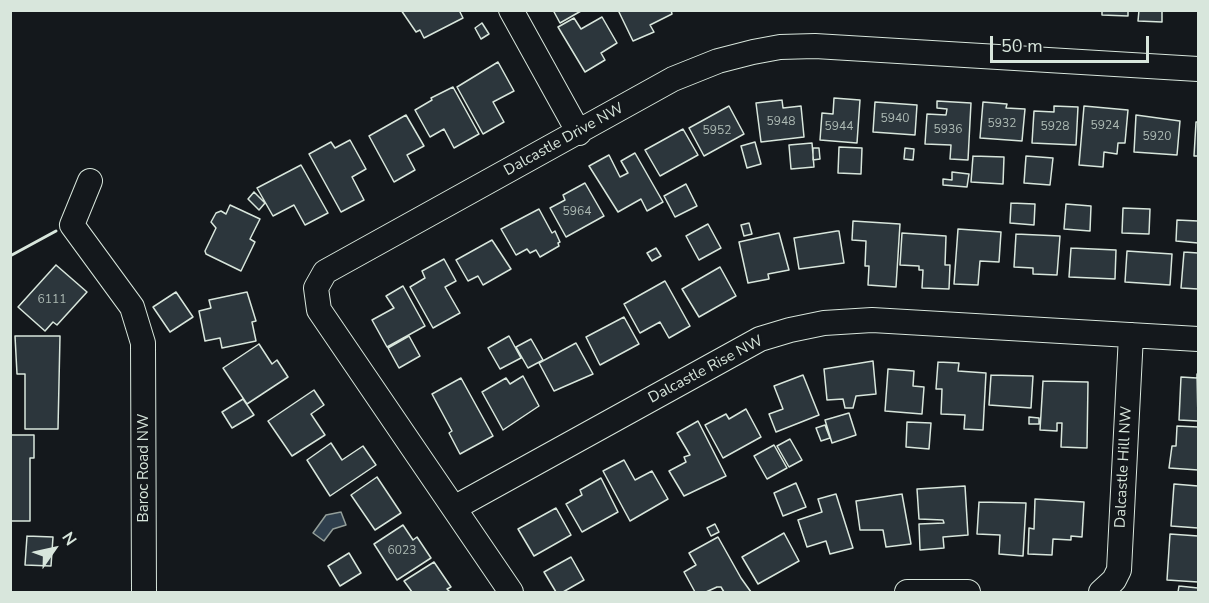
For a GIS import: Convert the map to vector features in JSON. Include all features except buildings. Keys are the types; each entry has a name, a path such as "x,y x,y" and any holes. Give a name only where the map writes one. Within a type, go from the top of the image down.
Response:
{"street":[{"path":"511,10 579,133"},
{"name":"Dalcastle Drive NW","path":"511,592 319,310 316,288 319,279 333,267 673,79 718,61 780,47 827,47 1198,69"},
{"name":"Baroc Road NW","path":"90,180 72,225 132,307 143,343 144,592"},
{"name":"Dalcastle Rise NW","path":"454,508 760,339 790,330 824,323 872,320 1198,339"},
{"name":"Dalcastle Hill NW","path":"1101,592 1114,580 1119,570 1131,335"},
{"path":"907,592 968,592"}],"water":[{"path":"341,512 346,525 333,529 324,541 313,533 326,515"}],"wall":[{"path":"10,256 56,231"}]}
